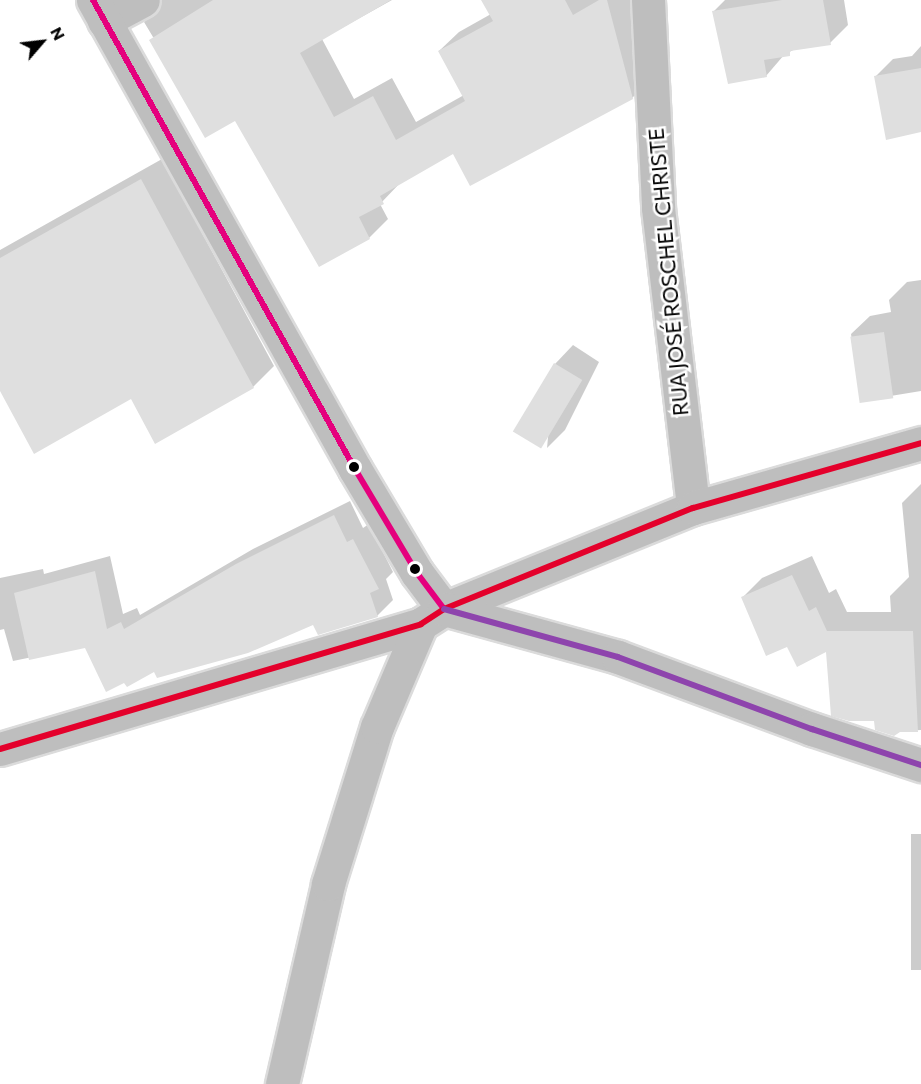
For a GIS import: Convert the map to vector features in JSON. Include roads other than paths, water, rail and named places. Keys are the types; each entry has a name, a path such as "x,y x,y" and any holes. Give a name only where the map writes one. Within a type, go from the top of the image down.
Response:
{"street":[{"path":"143,0 98,10 355,469 417,573 432,616 377,728 328,884 282,1084"},
{"name":"RUA JOSÉ ROSCHEL CHRISTE","path":"648,0 658,208 693,508"},
{"path":"0,750 432,616 693,508 921,443"},
{"path":"432,616 618,657 812,729 921,765"}]}
